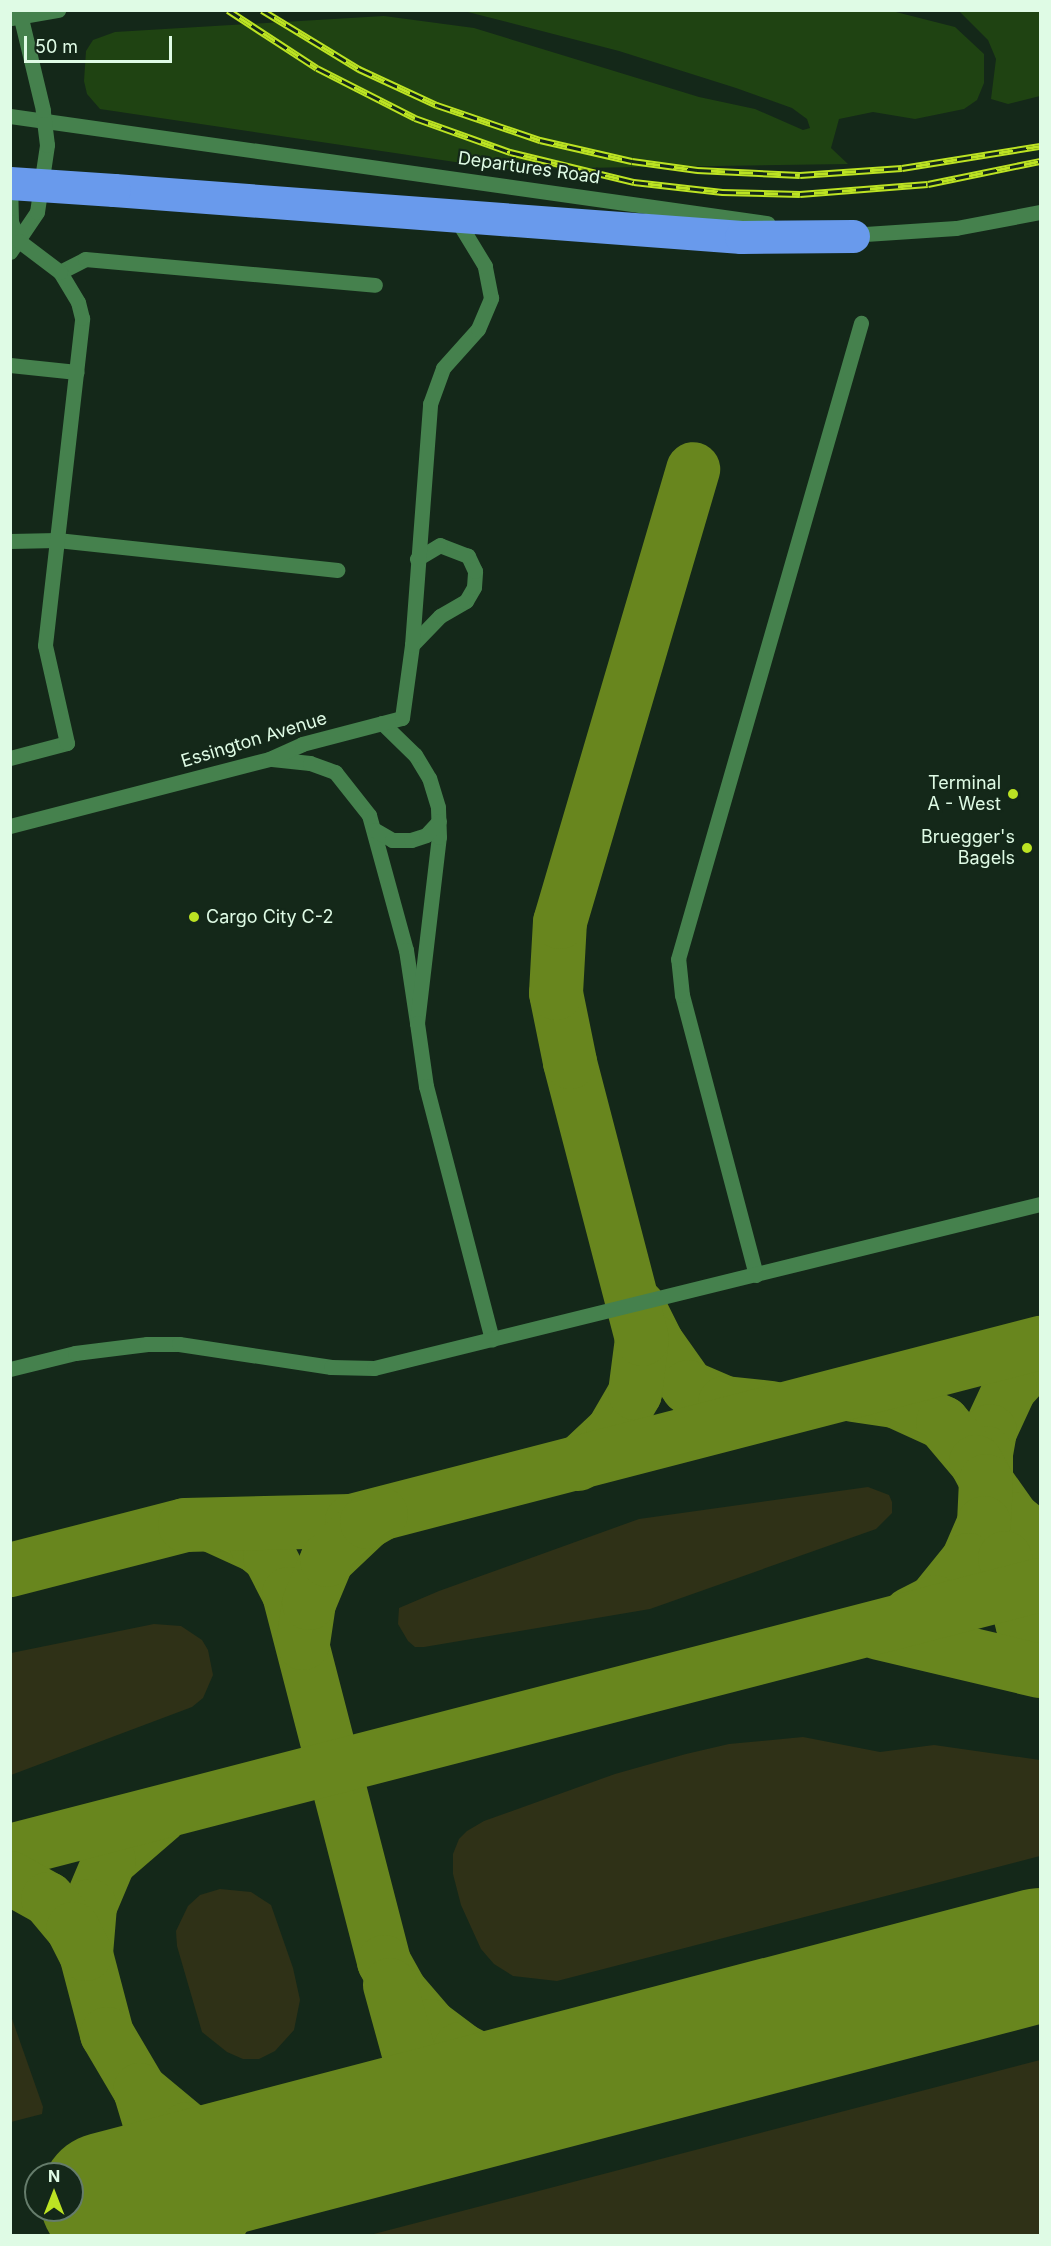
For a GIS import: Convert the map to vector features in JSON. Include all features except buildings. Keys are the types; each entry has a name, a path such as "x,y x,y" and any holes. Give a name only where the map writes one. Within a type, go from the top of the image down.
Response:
{"highway":[{"path":"10,182 741,237 853,236"}],"street":[{"path":"15,246 33,221 42,194 45,119 17,15 58,10"},
{"name":"Departures Road","path":"10,116 45,119 853,236 957,228 1041,212"},
{"path":"10,182 11,222 15,246"},
{"name":"Essington Avenue","path":"10,826 269,759 302,744 402,718 412,645 427,418 433,390 450,358 484,320 491,298 485,266 454,215"},
{"path":"10,758 67,743 45,652 77,372 81,310 60,272 15,246"},
{"path":"60,272 85,259 375,285"},
{"path":"756,1275 682,995 678,959 861,324"},
{"path":"10,365 77,372"},
{"path":"10,540 57,540 337,570"},
{"path":"412,645 440,616 466,601 474,587 475,571 468,556 440,545 417,559"},
{"path":"382,723 423,767 436,793 439,821 417,1023"},
{"path":"269,759 296,760 335,772 357,795 375,830 406,950 426,1086 492,1340"},
{"path":"375,830 392,840 411,840 426,835 439,821"},
{"path":"10,1369 75,1353 147,1344 178,1344 331,1367 374,1368 492,1340 631,1302 756,1275 1041,1204"}],"shaded area":[{"path":"464,11 892,11 955,27 984,54 984,83 977,100 964,109 915,119 873,112 839,119 831,148 848,164 502,169 100,109 87,94 84,81 86,51 93,40 115,32 384,16 474,28 699,97 755,109 803,130 810,128 807,119 792,108 736,88 619,51"},
{"path":"959,11 1040,11 1040,96 1008,104 991,99 996,59 988,40"},
{"path":"868,1487 889,1495 892,1502 892,1513 876,1529 650,1609 424,1647 415,1647 408,1641 398,1624 399,1608 439,1591 639,1519"},
{"path":"154,1624 181,1626 202,1640 208,1650 213,1675 203,1698 192,1707 11,1775 11,1653"},
{"path":"803,1737 880,1752 934,1745 1040,1760 1040,1856 557,1981 513,1976 494,1964 481,1949 461,1905 453,1874 453,1854 459,1839 467,1831 484,1821 615,1774 686,1754 729,1744"},
{"path":"220,1889 251,1892 271,1905 293,1968 300,2000 294,2030 275,2051 259,2059 243,2059 227,2052 202,2032 177,1946 176,1931 188,1906 200,1895"},
{"path":"11,2016 43,2107 42,2114 11,2122"},
{"path":"1040,2060 1040,2235 370,2235"}],"taxiway":[{"path":"578,1464 613,1431 635,1393 642,1339 570,1062 556,993 560,922 693,469"},
{"path":"639,1307 657,1343 688,1387 725,1403 772,1408"},
{"path":"10,1570 185,1525 352,1521 1040,1343"},
{"path":"1040,1355 1010,1388 990,1431 986,1453 986,1481 1013,1519 1040,1541"},
{"path":"854,1395 895,1401 943,1423 976,1462 986,1481 984,1523 968,1560 934,1602 910,1614"},
{"path":"303,1643 309,1603 327,1560 367,1522 381,1514"},
{"path":"211,1525 257,1546 270,1557 289,1594 384,1962 400,1991 430,2026 460,2049 490,2065 523,2074 581,2073"},
{"path":"1005,1558 1023,1626 1040,1656"},
{"path":"10,1851 1040,1585"},
{"path":"879,1633 1040,1671"},
{"path":"161,1816 109,1861 90,1906 86,1954 107,2034 140,2090 184,2236"},
{"path":"10,1878 48,1899 73,1929 86,1954"},
{"path":"390,1985 426,2116"},
{"path":"140,2090 187,2129 215,2142 289,2153"},
{"path":"212,2236 231,2205 260,2171 289,2153"}],"runway":[{"path":"107,2199 1040,1955"}],"railway":[{"path":"228,10 317,68 415,118 510,152 634,182 722,192 800,194 928,184 1040,161"},
{"path":"262,10 359,69 437,105 540,140 632,161 697,170 800,175 902,168 1040,146"}],"place":[{"name":"Terminal A - West","path":"1013,794"},
{"name":"Bruegger's Bagels","path":"1027,848"},
{"name":"Cargo City C-2","path":"194,917"}]}
